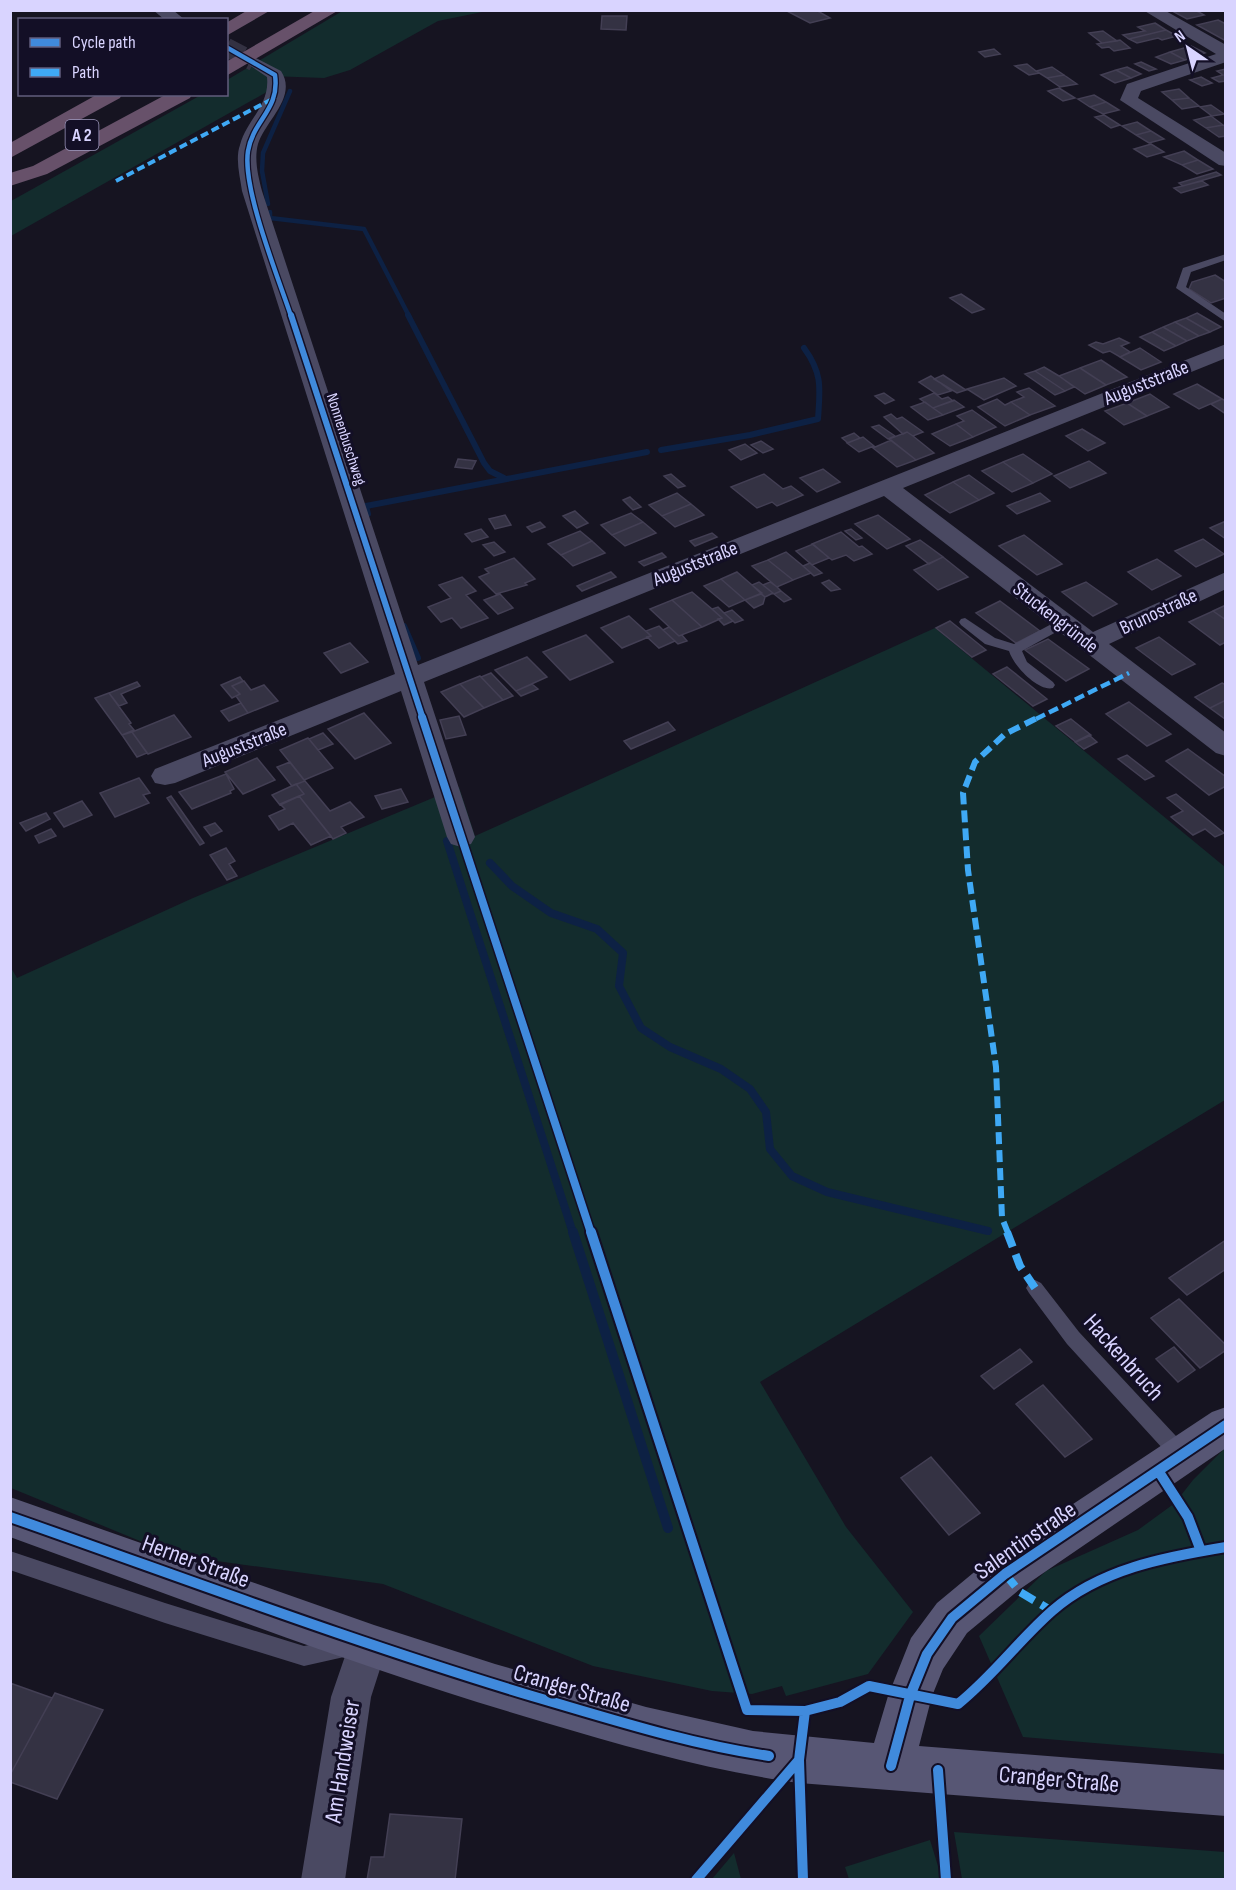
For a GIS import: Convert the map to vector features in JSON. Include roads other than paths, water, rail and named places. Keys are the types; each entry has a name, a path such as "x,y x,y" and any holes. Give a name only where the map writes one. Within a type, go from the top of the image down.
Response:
{"highway":[{"path":"223,18 237,10"},
{"path":"228,30 262,10"},
{"path":"228,53 308,16 333,10"},
{"path":"228,69 308,16"},
{"path":"10,140 86,96"},
{"name":"A 2","path":"10,152 109,96"},
{"name":"A 2","path":"10,178 151,96"},
{"path":"10,178 40,170 179,96"}],"main road":[{"name":"Salentinstraße","path":"891,1766 910,1696 927,1654 952,1618 1005,1574 1226,1425"},
{"name":"Herner Straße","path":"10,1517 368,1644"},
{"name":"Cranger Straße","path":"368,1644 495,1686 646,1730 753,1754 799,1760 1226,1793"}],"street":[{"path":"161,10 174,18"},
{"path":"1151,10 1226,54"},
{"path":"1226,54 1133,88 1129,100 1226,161"},
{"name":"Nonnenbuschweg","path":"254,62 275,75 278,88 274,104 249,144 248,172 252,191 461,837"},
{"name":"Auguststraße","path":"165,776 1226,350"},
{"name":"Stuckengründe","path":"886,486 1226,747"},
{"name":"Brunostraße","path":"1090,643 1226,579"},
{"name":"Am Handweiser","path":"323,1880 351,1697 368,1644"}],"lane":[{"path":"1226,257 1187,270 1180,288 1226,320"},
{"path":"966,622 990,641 1015,649 1064,623"},
{"path":"1015,649 1015,655 1020,661 1048,685"},
{"name":"Hackenbruch","path":"1035,1288 1073,1338 1182,1456"},
{"path":"10,1560 165,1613 304,1656 368,1644"}],"waterway":[{"path":"268,204 262,171 263,153 290,91"},
{"path":"270,212 270,218 364,229 409,316"},
{"path":"408,315 484,463 490,471 504,478"},
{"path":"661,450 750,435 818,419 819,382 814,366 804,348"},
{"path":"368,514 366,506 647,452"},
{"path":"404,626 418,658"},
{"path":"447,841 573,1233"},
{"path":"490,863 512,886 551,913 597,929 623,953 619,986 641,1028 670,1047 721,1069 750,1089 766,1112 770,1149 792,1176 827,1192 988,1231"},
{"path":"573,1232 668,1528"}],"tunnel":[{"path":"228,48 254,62"}]}
